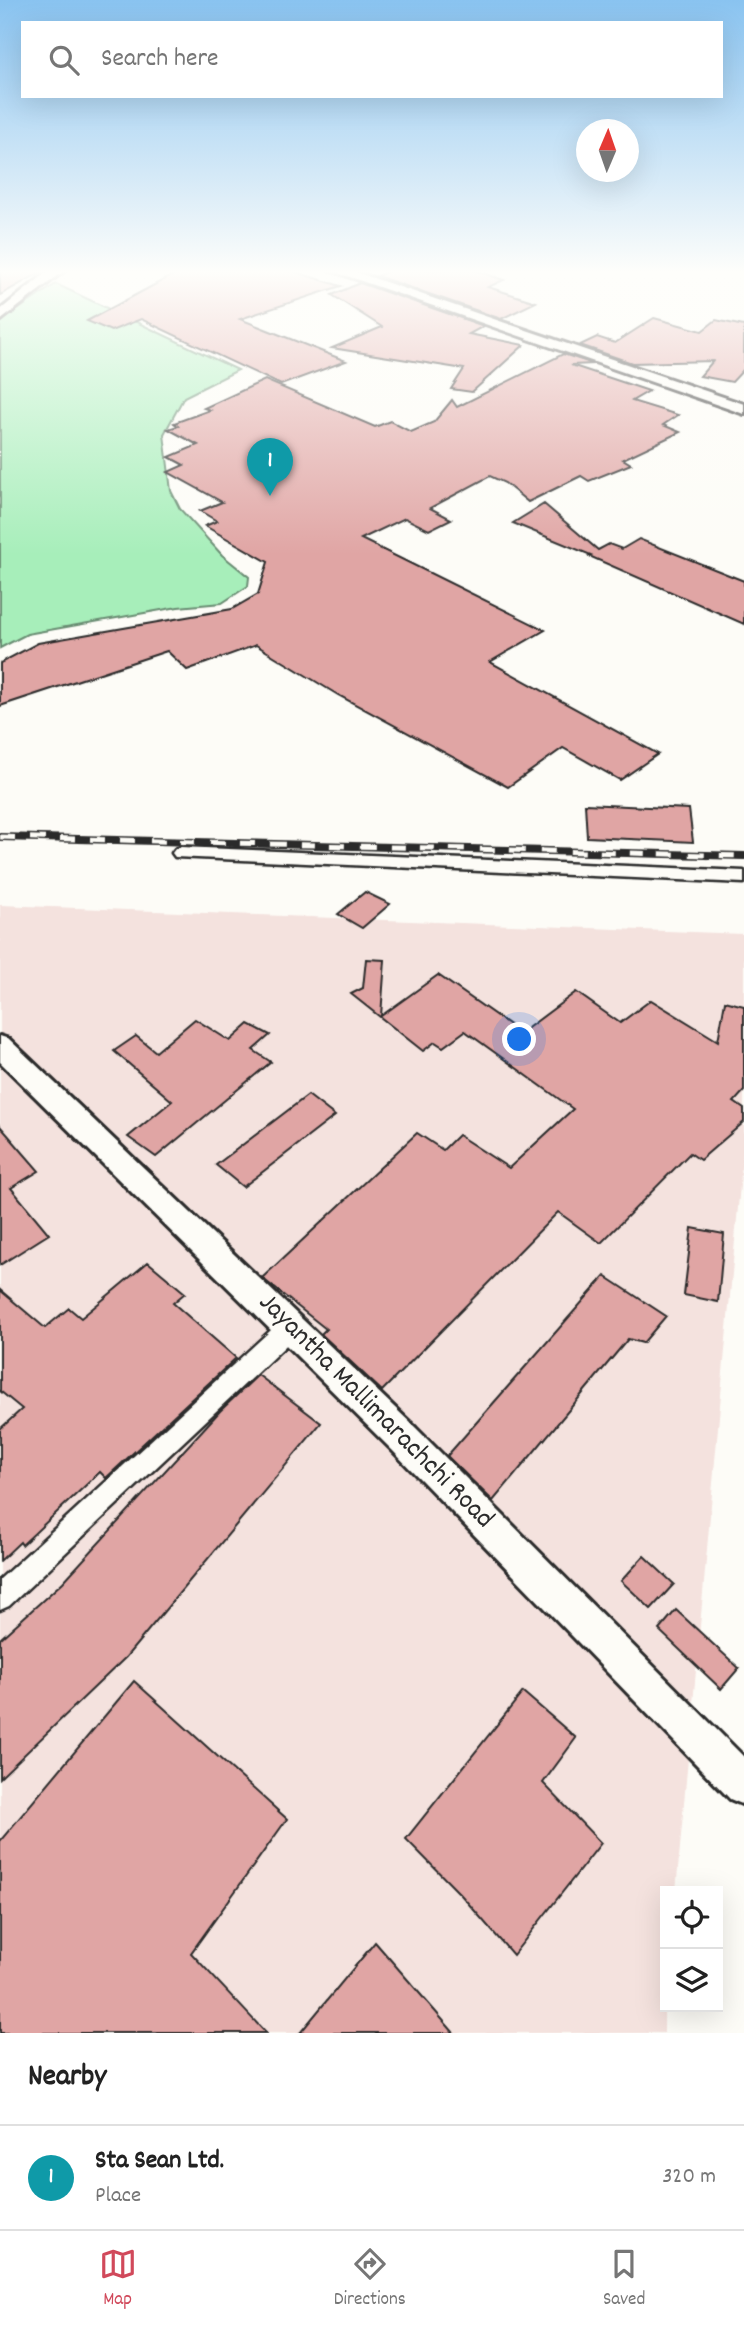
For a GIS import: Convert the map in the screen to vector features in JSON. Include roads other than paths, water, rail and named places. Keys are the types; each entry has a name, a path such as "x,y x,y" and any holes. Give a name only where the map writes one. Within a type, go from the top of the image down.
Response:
{"main road":[{"path":"614,365 744,409"}],"street":[{"path":"181,853 744,877"},
{"name":"Jayantha Mallimarachchi Road","path":"0,1046 290,1327 610,1646 744,1785"},
{"path":"0,1597 290,1327"}],"railway":[{"path":"0,837 744,856"}],"place":[{"name":"Sta Sean Ltd.","path":"270,496"}]}
